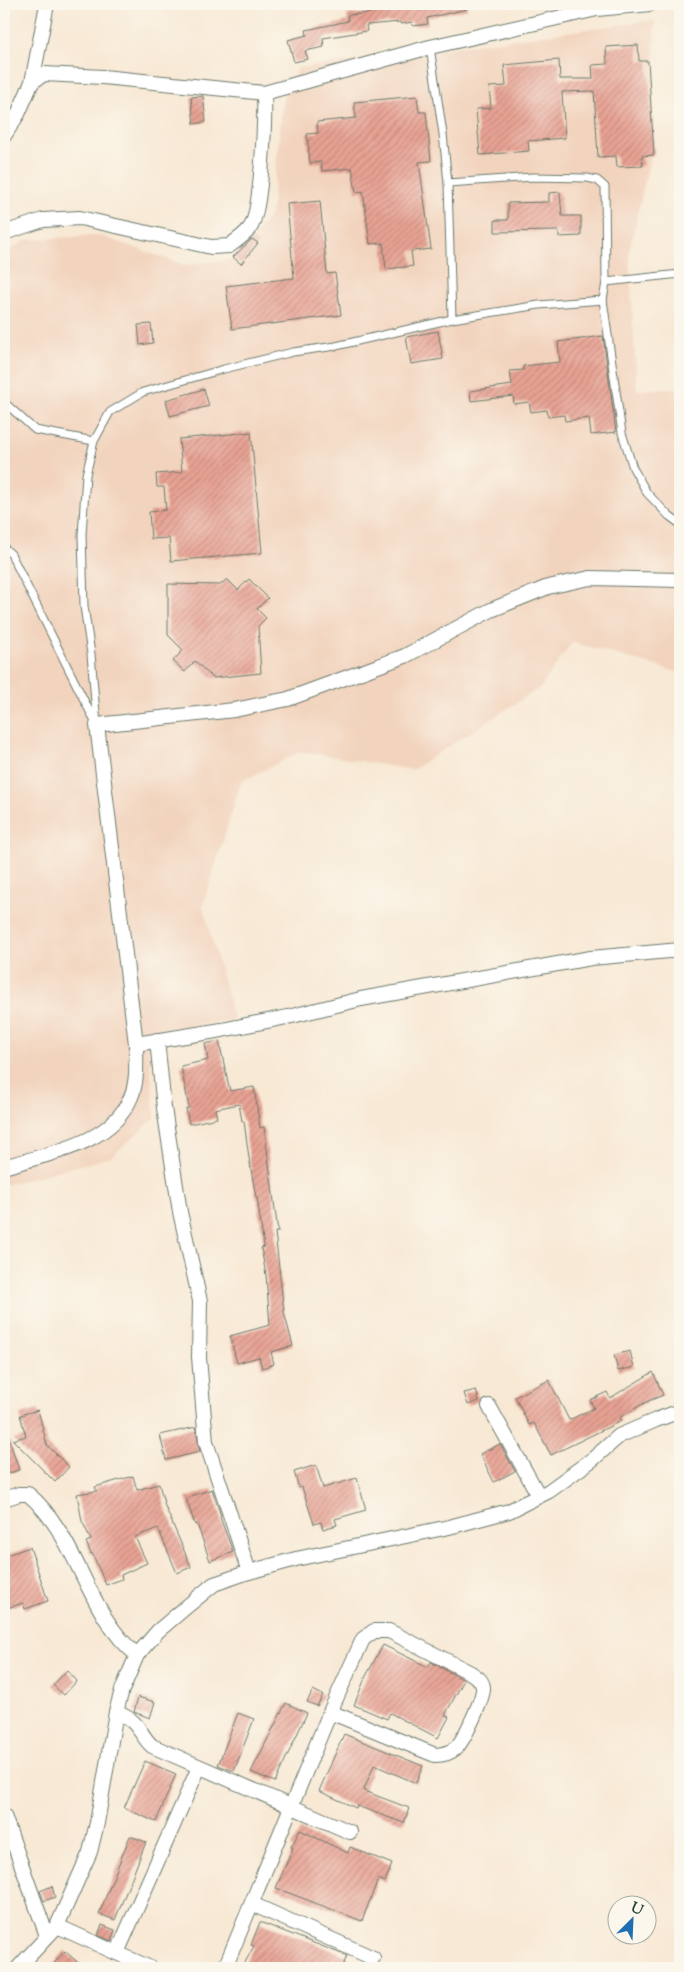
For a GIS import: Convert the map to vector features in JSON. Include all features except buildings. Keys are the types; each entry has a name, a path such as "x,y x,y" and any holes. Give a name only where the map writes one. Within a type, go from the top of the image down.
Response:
{"street":[{"path":"4,136 18,114 32,82 46,4"},
{"path":"32,82 44,74 103,77 264,93 430,47 597,9 650,4"},
{"path":"4,233 43,220 80,218 211,247 229,246 251,228 259,195 264,93"},
{"path":"4,1167 84,1142 107,1130 120,1115 131,1097 136,1076 136,1044 97,725 234,710 288,699 405,656 491,610 548,587 590,578 680,580"},
{"path":"136,1044 283,1018 361,999 591,958 680,950"},
{"path":"157,1040 164,1108 176,1184 200,1301 199,1357 206,1442 249,1572"},
{"path":"489,1406 539,1496"},
{"path":"18,1968 52,1931 90,1852 97,1823 116,1712 122,1690 137,1655 158,1631 214,1584 249,1572 296,1559 449,1527 509,1511 549,1491 593,1459 619,1436 680,1411"},
{"path":"4,1499 19,1494 28,1494 53,1521 110,1624 123,1643 137,1655"},
{"path":"225,1968 330,1712 363,1639 374,1631 389,1631 471,1673 480,1680 483,1688 480,1700 462,1741 455,1749 444,1755 435,1755 330,1712"},
{"path":"116,1712 129,1718 136,1724 146,1741 152,1746 350,1832"},
{"path":"117,1952 199,1767"},
{"path":"4,1816 52,1931 117,1952 150,1968"},
{"path":"252,1904 373,1958"}],"lane":[{"path":"430,47 444,134 448,183 452,319"},
{"path":"448,183 533,177 586,178 597,180 605,188 606,282 603,300 622,434 633,468 647,493 669,516 680,524"},
{"path":"606,282 680,274"},
{"path":"97,725 91,654 84,606 82,535 86,475 94,441 110,412 144,392 293,352 336,346 452,319 539,304 603,300"},
{"path":"4,402 35,430 94,441"},
{"path":"4,548 11,554 97,725"}],"shaded area":[{"path":"655,20 652,150 629,252 637,390 680,388 680,673 572,642 541,687 412,770 301,751 241,782 203,906 234,1021 147,1030 155,1118 111,1157 4,1185 4,253 27,240 98,235 184,265 236,259 271,214 284,91 299,68"}]}
